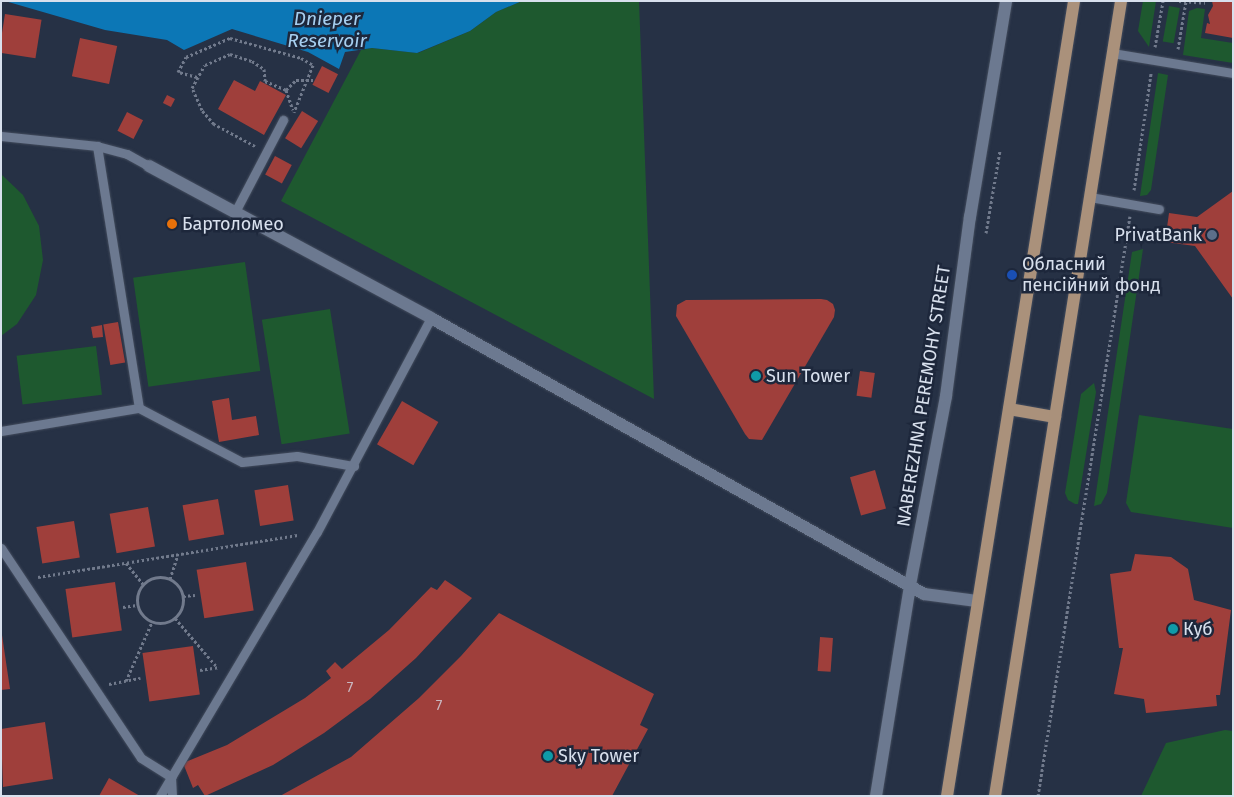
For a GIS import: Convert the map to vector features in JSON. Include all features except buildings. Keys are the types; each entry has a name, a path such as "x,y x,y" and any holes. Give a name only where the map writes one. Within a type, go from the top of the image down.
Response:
{"main road":[{"path":"947,796 1074,1"},
{"path":"995,796 1121,1"},
{"path":"1009,409 1055,417"}],"street":[{"name":"NABEREZHNA PEREMOHY STREET","path":"876,796 910,585 946,396 972,208 1006,1"},
{"path":"149,166 432,318 924,594 977,601"}],"lane":[{"path":"1112,53 1233,73"},
{"path":"235,212 283,120"},
{"path":"1,136 97,146 127,154 149,166"},
{"path":"97,146 139,408"},
{"path":"1090,197 1159,209"},
{"path":"160,796 317,532 432,318"},
{"path":"1,431 139,408 242,462 297,456 354,466"},
{"path":"1,548 141,758 171,778"},
{"path":"171,778 172,796"}],"path":[{"path":"1038,796 1163,1"},
{"path":"1178,1 1205,3"},
{"path":"1170,49 1178,50 1186,2"},
{"path":"197,77 178,72 186,57 230,38 301,58 313,65 293,112 283,120"},
{"path":"1155,46 1163,48"},
{"path":"266,152 214,124 202,110 192,88 205,65 212,60 230,54 252,62 264,69 265,80 286,90 293,112"},
{"path":"286,90 296,80 313,80"},
{"path":"22,580 317,532"},
{"path":"170,579 178,555"},
{"path":"126,563 142,584"},
{"path":"155,577 170,579 176,583 183,596 180,612 175,618 168,622 152,622 140,613 137,605 138,590 142,584 155,577"},
{"path":"183,596 196,595"},
{"path":"123,607 137,605"},
{"path":"175,618 217,667"},
{"path":"126,681 152,622"},
{"path":"94,687 140,678"}],"green space":[{"path":"522,1 639,1 654,399 281,201 361,50 372,48 418,53 470,31 496,12"},
{"path":"1143,1 1156,1 1149,47 1138,31"},
{"path":"1169,6 1180,8 1174,43 1163,41"},
{"path":"1197,8 1205,9 1201,38 1233,43 1233,63 1183,55 1189,11"},
{"path":"1158,73 1168,75 1151,190 1147,195 1140,196"},
{"path":"1,174 23,195 39,226 43,260 36,295 17,324 1,336"},
{"path":"1143,249 1107,493 1101,504 1094,506 1132,252"},
{"path":"245,262 260,371 148,387 133,278"},
{"path":"330,309 350,433 282,444 262,320"},
{"path":"96,346 102,395 23,404 17,356"},
{"path":"1094,383 1096,392 1078,504 1075,504 1068,500 1065,493 1081,394"},
{"path":"1139,415 1233,429 1233,528 1131,512 1126,503"},
{"path":"1225,730 1233,731 1233,796 1141,796 1166,743"}],"water":[{"name":"Dnieper Reservoir","path":"5,1 522,1 496,12 470,31 417,53 372,48 345,52 339,69 308,52 232,29 184,50 167,40 105,30"}],"place":[{"name":"Бартоломео","path":"172,224"},
{"name":"PrivatBank","path":"1212,235"},
{"name":"Обласний пенсійний фонд","path":"1012,275"},
{"name":"Sun Tower","path":"756,376"},
{"name":"Куб","path":"1173,629"},
{"name":"Sky Tower","path":"548,756"}]}
